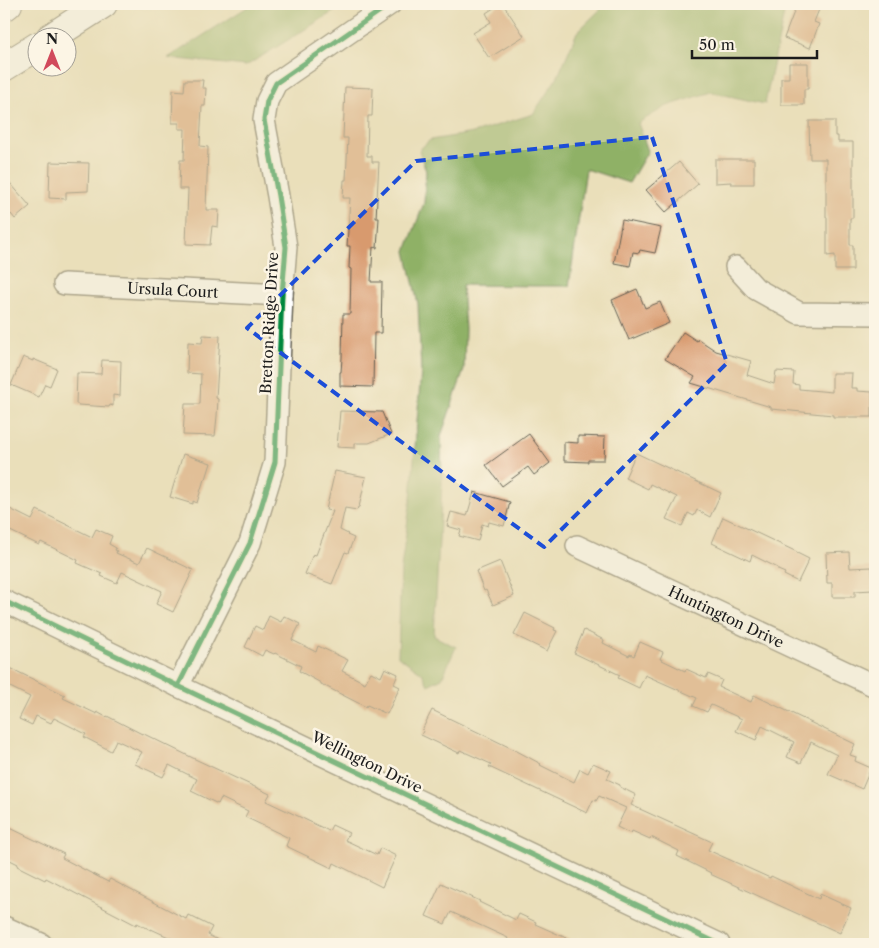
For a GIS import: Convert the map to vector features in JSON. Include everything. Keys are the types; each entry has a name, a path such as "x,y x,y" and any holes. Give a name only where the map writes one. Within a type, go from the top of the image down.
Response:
{"highway":[{"path":"4,7 8,4"},
{"path":"66,28 103,4"},
{"path":"4,67 28,52"}],"street":[{"name":"Bretton Ridge Drive","path":"178,686 250,543 275,462 282,295 286,247 264,120 267,101 276,83 390,4"},
{"path":"736,267 756,289 799,313 875,314"},
{"name":"Ursula Court","path":"64,284 282,295"},
{"name":"Huntington Drive","path":"577,546 875,686"},
{"name":"Wellington Drive","path":"4,602 719,944"},
{"path":"4,927 41,944"}],"highlighted area":[{"path":"652,137 727,363 544,547 247,328 416,161"}],"green space":[{"path":"252,4 346,4 246,66 168,58"},
{"path":"606,4 786,4 765,104 711,92 667,106 638,123 648,151 629,183 586,169 569,286 462,285 465,329 464,370 441,436 442,483 434,636 456,647 442,678 428,685 422,673 398,656 401,568 411,498 421,371 418,304 406,251 424,203 426,171 419,150 430,140 473,133 533,114 558,76 577,32"}],"building":[{"path":"503,4 524,36 489,58 473,33 491,22 486,13"},
{"path":"797,4 810,4 820,7 814,22 819,24 810,48 784,38"},
{"path":"789,63 808,63 808,89 804,89 804,105 781,105 781,78 789,78"},
{"path":"185,80 203,80 202,88 206,88 205,106 202,106 200,146 208,147 206,210 219,210 218,227 212,226 210,245 186,244 188,189 179,189 180,160 184,160 185,129 179,129 179,123 172,123 173,90 184,91"},
{"path":"345,87 373,88 372,116 368,116 367,156 372,156 372,162 379,162 376,218 379,218 377,248 373,247 371,282 382,282 381,333 374,333 373,387 340,386 343,314 350,314 351,269 349,268 350,246 347,246 350,198 343,198 348,138 343,138"},
{"path":"809,121 835,121 835,136 838,136 838,142 853,142 853,218 850,218 850,245 853,245 853,270 835,270 835,255 827,256 826,159 810,159"},
{"path":"715,159 754,159 754,184 715,183"},
{"path":"50,162 89,163 88,191 66,192 66,199 49,198"},
{"path":"679,162 698,184 666,212 646,190"},
{"path":"4,176 30,206 15,219 11,214 4,220"},
{"path":"622,220 661,228 655,253 640,250 639,253 633,252 630,266 614,263"},
{"path":"637,289 645,308 660,302 669,323 629,340 612,300"},
{"path":"683,332 716,351 751,361 747,375 774,384 776,371 794,372 793,384 799,385 799,389 832,392 832,373 852,373 851,388 857,388 857,391 872,392 872,417 833,417 833,415 771,409 771,407 691,383 695,377 665,359"},
{"path":"203,335 220,336 215,436 183,435 185,404 200,404 201,374 187,373 188,342 202,343"},
{"path":"23,357 57,369 50,386 45,384 39,397 11,385"},
{"path":"102,360 121,361 120,396 113,395 113,406 110,405 109,407 76,404 77,373 101,374"},
{"path":"340,411 382,412 391,434 369,443 355,443 355,448 337,447"},
{"path":"529,434 550,463 534,475 528,467 502,486 486,465"},
{"path":"578,436 605,437 604,460 588,460 588,462 564,461 564,442 578,443"},
{"path":"636,453 721,493 710,517 697,510 694,516 688,513 682,526 666,519 677,497 650,484 648,489 625,478"},
{"path":"183,454 211,463 197,503 193,501 193,504 170,497"},
{"path":"335,471 366,477 357,510 345,508 340,530 354,538 348,553 345,552 332,584 305,574 313,554 316,555 333,511 326,510"},
{"path":"474,492 510,502 504,526 489,522 488,526 482,524 478,541 459,536 461,530 447,526 451,512 467,516"},
{"path":"4,506 32,520 37,510 92,537 96,529 112,536 109,544 116,548 116,553 139,563 147,548 193,570 173,612 156,604 162,591 122,572 117,583 77,563 78,560 41,542 39,545 4,528"},
{"path":"723,517 809,559 798,582 784,575 785,573 778,570 778,568 752,555 750,561 712,543"},
{"path":"849,552 850,568 872,567 873,590 855,591 855,597 832,597 832,583 827,583 826,553"},
{"path":"500,561 514,596 493,605 486,590 484,591 476,571"},
{"path":"525,613 555,628 554,630 557,631 547,651 514,635"},
{"path":"269,616 281,622 284,616 300,624 292,640 316,652 318,646 348,660 342,671 365,683 371,672 381,677 385,668 398,674 394,684 400,687 387,714 367,705 366,707 321,684 299,671 301,666 275,653 265,650 262,656 245,647 255,626 263,630"},
{"path":"584,630 604,640 603,643 629,656 630,654 634,656 640,642 663,652 660,659 685,671 686,669 706,678 708,674 722,680 719,687 751,702 754,695 855,744 850,755 856,757 855,761 871,768 862,789 828,774 837,755 811,742 801,763 787,757 794,742 762,726 756,740 736,731 742,719 711,705 707,712 693,706 697,698 645,675 639,688 618,678 620,675 574,653"},
{"path":"4,665 65,695 63,698 97,714 97,712 107,716 270,794 266,801 329,831 332,825 349,833 345,840 377,855 380,848 396,856 382,887 334,863 332,868 286,846 289,838 245,817 248,811 221,798 218,804 191,791 197,779 169,765 163,777 135,764 142,752 116,740 111,751 84,737 86,734 54,718 51,723 36,716 32,725 19,719 30,697 4,684"},
{"path":"432,710 515,750 574,782 580,769 588,773 593,763 611,771 607,779 636,795 631,805 712,842 708,850 770,878 771,876 819,899 820,894 851,908 840,933 710,874 677,856 679,851 651,837 650,839 632,831 631,834 617,827 626,808 599,796 596,801 593,800 587,813 489,767 491,764 460,750 459,753 421,735"},
{"path":"4,825 64,854 62,858 108,882 110,879 186,919 188,915 212,927 208,935 226,944 173,944 175,940 137,923 136,925 46,878 45,880 17,866 18,864 4,857"},
{"path":"441,883 516,920 519,914 536,922 535,924 580,944 505,944 508,938 451,912 445,924 426,916"}],"cycle path":[{"path":"178,686 250,543 275,462 282,295 286,247 264,120 267,101 276,83 390,4"},
{"path":"4,601 719,944"}]}
